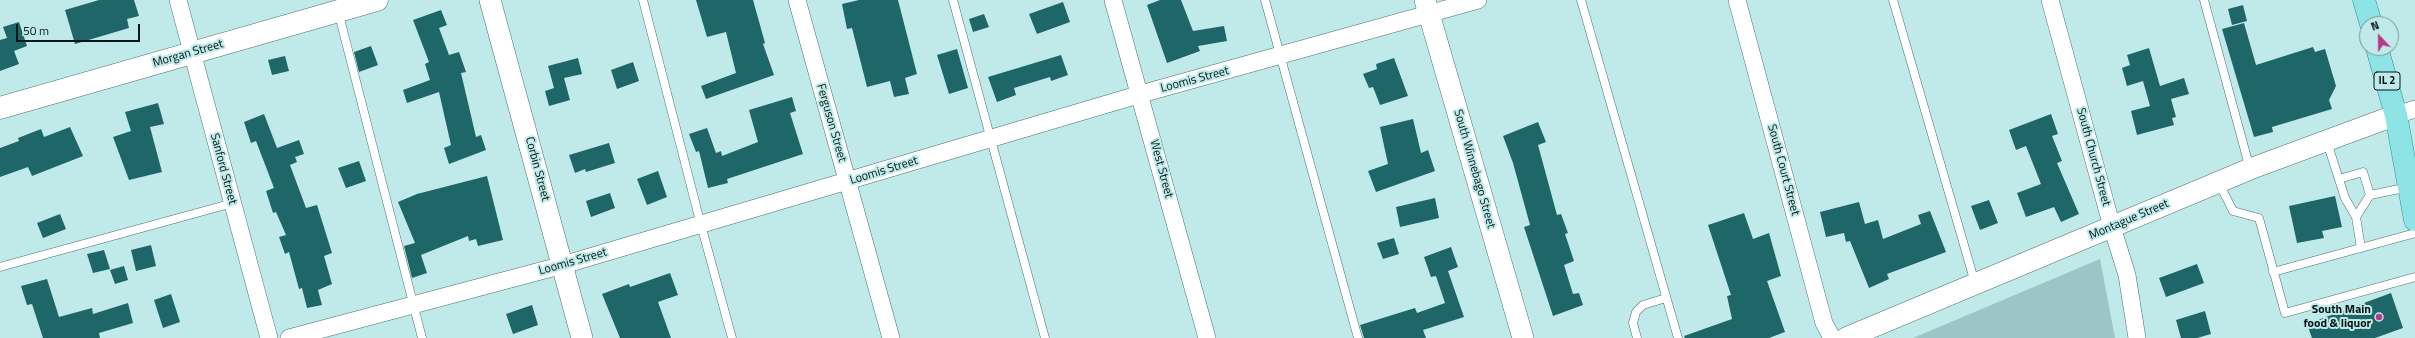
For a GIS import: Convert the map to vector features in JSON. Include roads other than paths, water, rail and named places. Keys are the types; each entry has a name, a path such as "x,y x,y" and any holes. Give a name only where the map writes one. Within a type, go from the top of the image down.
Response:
{"main road":[{"name":"Morgan Street","path":"0,108 376,0"},
{"path":"2364,0 2369,16"},
{"name":"IL 2","path":"2381,56 2406,112 2409,187 2415,220"}],"street":[{"name":"Sanford Street","path":"178,0 269,338"},
{"name":"Corbin Street","path":"490,0 582,338"},
{"name":"Ferguson Street","path":"797,0 891,338"},
{"name":"West Street","path":"1113,0 1141,94 1207,338"},
{"name":"Loomis Street","path":"289,338 563,265 848,182 1141,94 1280,57 1427,7 1478,0"},
{"name":"South Court Street","path":"1737,0 1824,322 1832,338"},
{"name":"South Church Street","path":"2050,0 2112,227 2127,274 2138,338"},
{"name":"South Winnebago Street","path":"1427,7 1523,338"},
{"name":"Montague Street","path":"1846,338 2250,169 2406,112"}],"lane":[{"path":"643,0 701,225 732,338"},
{"path":"953,0 1045,338"},
{"path":"1265,0 1358,338"},
{"path":"1581,0 1678,338"},
{"path":"1894,0 1975,283"},
{"path":"2204,0 2250,169"},
{"path":"338,11 422,338"},
{"path":"2327,140 2344,198 2356,217 2361,248"},
{"path":"2339,179 2363,172 2370,195"},
{"path":"2219,182 2233,211 2259,218 2285,313 2415,277"},
{"path":"2356,217 2370,195 2409,187"},
{"path":"0,267 233,203"},
{"path":"2273,272 2415,233"},
{"path":"1636,338 1633,323 1636,312 1642,304 1666,298"}],"place":[{"name":"South Main food & liquor","path":"2379,317"}]}
